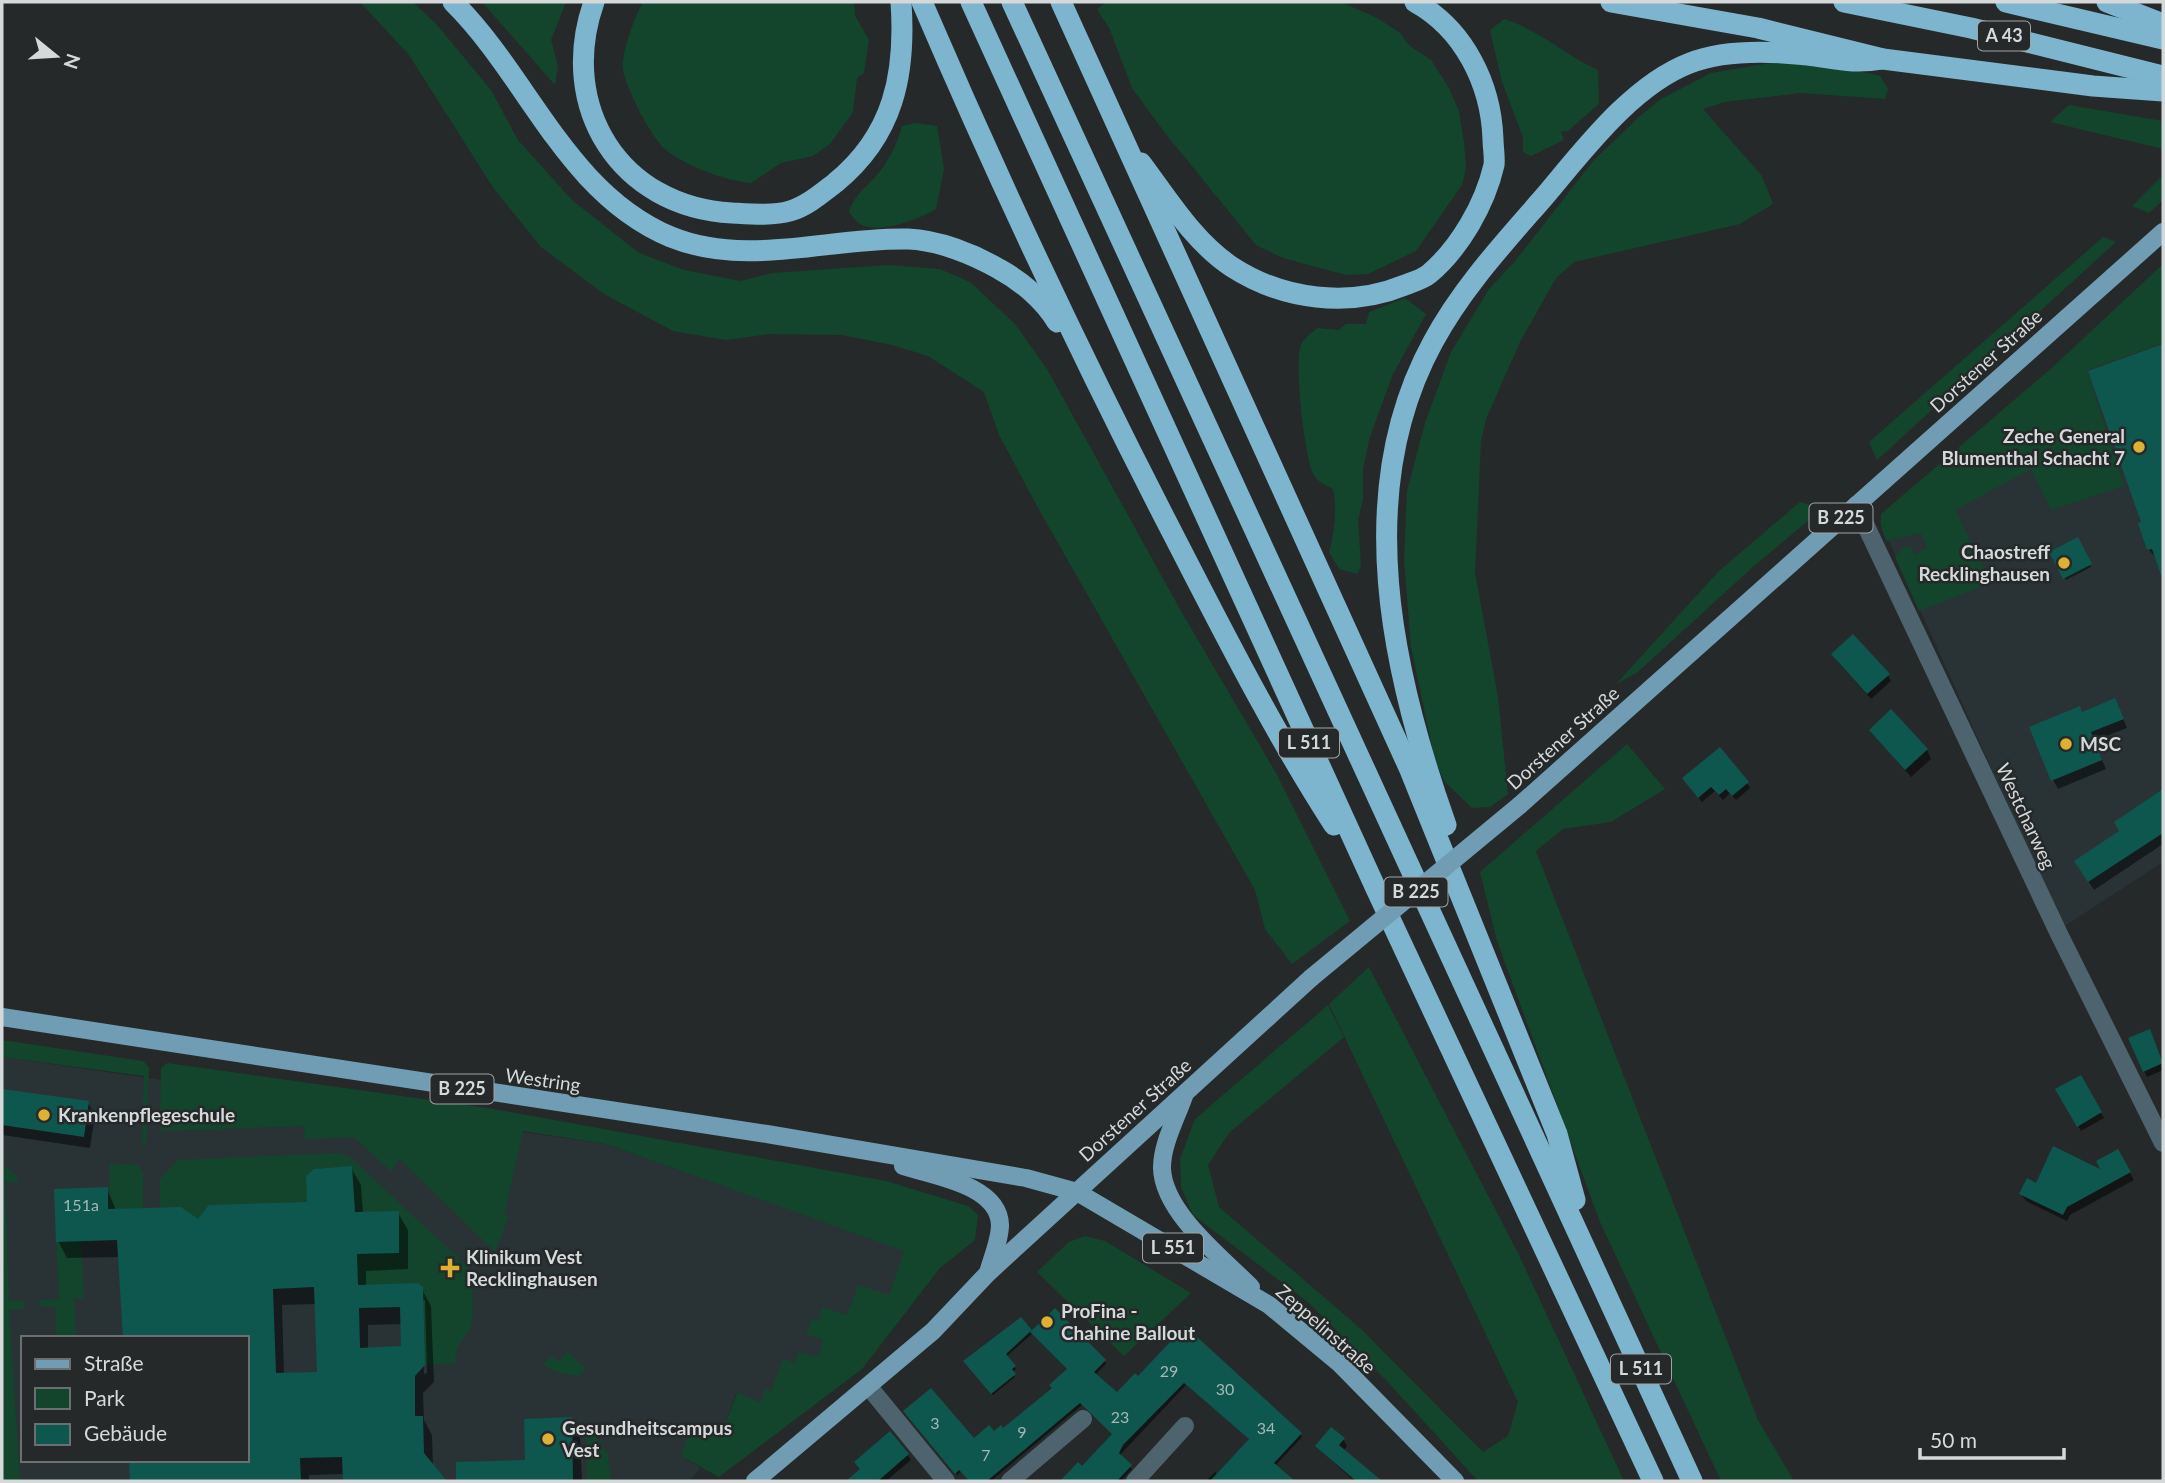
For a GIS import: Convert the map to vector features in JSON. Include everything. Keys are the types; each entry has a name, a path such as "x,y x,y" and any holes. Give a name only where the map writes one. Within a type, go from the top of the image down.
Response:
{"highway":[{"path":"453,2 513,75 564,151 604,193 670,236 709,249 761,251 911,239 984,260 1015,278 1050,310 1100,393"},
{"path":"594,2 587,23 582,66 590,111 609,150 635,176 668,200 710,212 751,214 790,211 817,197 857,165 892,106 901,72 901,2"},
{"path":"922,2 998,179 1100,393 1229,641 1314,794 1376,889"},
{"name":"L 511","path":"971,2 1376,889 1653,1481"},
{"name":"L 511","path":"1012,2 1692,1481"},
{"path":"1061,2 1410,770 1557,1134 1590,1256"},
{"path":"1118,131 1183,219 1211,248 1232,267 1272,286 1303,297 1349,298 1385,293 1428,275 1470,227 1494,164 1492,115 1481,76 1461,42 1415,2"},
{"path":"1611,2 1758,28 1883,59 2094,86 2163,91"},
{"name":"A 43","path":"1844,2 1971,27 2163,76"},
{"name":"A 43","path":"2006,2 2163,39"},
{"path":"2107,2 2163,24"},
{"path":"1480,947 1474,904 1412,724 1390,594 1386,540 1391,468 1408,401 1431,345 1457,302 1490,260 1605,126 1637,95 1690,63 1747,52 1807,55 1856,63 1883,59"}],"main road":[{"name":"Dorstener Straße","path":"755,1481 933,1331 988,1273 1311,978 1520,805 2163,232"},
{"name":"Westring","path":"2,1017 840,1146 1026,1178 1077,1192"},
{"name":"B 225","path":"1185,1093 1165,1150 1162,1169 1172,1201 1191,1227 1269,1305"},
{"name":"Dorstener Straße","path":"840,1146 984,1192 997,1208 1000,1226 988,1273"},
{"name":"Zeppelinstraße","path":"1077,1192 1269,1305 1339,1363 1455,1481"}],"street":[{"name":"Westcharweg","path":"1856,505 2060,936 2163,1143"},
{"path":"869,1387 946,1481"},
{"path":"1010,1481 1083,1419"},
{"path":"1135,1481 1185,1426"}],"shaded area":[{"name":"Zeche General Blumenthal Schacht 7","path":"2163,278 2163,862 2063,927 1880,521"},
{"name":"Klinikum Vest Recklinghausen","path":"2,1057 606,1144 905,1251 889,1295 847,1315 824,1340 818,1357 795,1363 761,1402 736,1393 720,1439 681,1456 701,1468 689,1481 20,1481 2,1406"}],"green space":[{"path":"360,2 413,2 437,25 491,90 518,140 572,200 639,253 684,270 741,281 772,273 889,265 940,269 970,282 1015,324 1047,369 1181,611 1276,773 1350,921 1292,964 1265,929 1255,890 1037,506 999,435 984,392 928,356 892,345 842,335 769,334 726,340 673,331 604,294 541,247 494,189 409,55"},
{"path":"482,2 566,2 551,40 558,66 555,85"},
{"path":"643,2 854,2 855,16 869,40 864,73 857,78 853,112 830,144 813,156 781,163 751,183 719,176 684,162 660,144 634,100 625,77 623,62 626,44"},
{"path":"1107,2 1341,2 1377,18 1399,32 1410,46 1431,60 1449,88 1459,111 1464,142 1466,168 1462,185 1416,251 1368,274 1346,275 1283,258 1256,245 1132,88 1110,30 1097,9"},
{"path":"1504,19 1541,36 1598,70 1599,104 1568,131 1561,132 1564,140 1531,156 1523,152 1523,137 1502,82 1490,30"},
{"path":"1770,63 1853,70 1880,76 1888,89 1885,99 1801,93 1725,102 1703,109 1762,176 1773,204 1740,224 1574,262 1556,278 1520,342 1486,419 1481,441 1475,573 1498,697 1508,794 1490,807 1472,808 1445,782 1435,761 1411,647 1404,560 1407,491 1425,423 1451,352 1489,289 1516,260 1593,161 1640,116 1661,99 1711,73"},
{"path":"2069,105 2163,121 2163,149 2050,122"},
{"path":"915,123 937,126 944,169 936,209 910,221 888,227 877,228 860,224 849,212 854,201 885,165 902,126"},
{"path":"2163,175 2163,200 2149,213 2132,206"},
{"path":"2103,237 2116,242 1877,460 1869,442"},
{"path":"2163,264 2163,343 2087,370 2124,486 2051,510 2031,469 1955,510 1991,583 1919,611 1895,557 1905,546 1911,548 1914,555 1927,548 1921,533 1886,541 1881,526 1881,514 2055,365"},
{"path":"1405,298 1426,314 1392,376 1369,440 1358,520 1361,566 1357,574 1339,569 1329,552 1335,521 1333,489 1315,477 1307,453 1300,393 1300,348 1317,328 1339,330 1346,324 1366,324 1369,312"},
{"path":"1800,502 1817,507 1808,521 1755,565 1638,672 1616,684 1719,571"},
{"path":"1627,744 1665,789 1611,822 1563,829 1536,851 1758,1420 1794,1481 1721,1481 1600,1222 1497,941 1480,872"},
{"path":"1369,967 1518,1253 1624,1481 1478,1481 1386,1380 1309,1303 1193,1215 1181,1187 1180,1159 1195,1119 1328,1005 1344,1037 1229,1133 1208,1165 1219,1207 1361,1329 1483,1452 1508,1436 1518,1402 1329,1004"},
{"path":"2,1040 143,1061 149,1067 146,1145 142,1145 144,1076 2,1057"},
{"path":"167,1063 494,1109 886,1181 968,1206 978,1215 975,1240 940,1268 862,1369 719,1477 681,1456 691,1427 720,1438 737,1393 761,1402 765,1389 771,1391 783,1359 795,1363 799,1352 818,1357 823,1340 806,1334 812,1319 818,1321 822,1307 847,1315 858,1285 889,1295 904,1251 606,1144 523,1131 504,1216 509,1216 495,1252 400,1159 391,1171 354,1137 305,1139 304,1126 160,1131 161,1068"},
{"path":"339,1153 351,1158 468,1267 472,1323 458,1347 455,1363 425,1365 423,1287 418,1283 358,1286 352,1167 318,1168 307,1202 209,1205 187,1269 185,1209 160,1207 160,1179 178,1160"},
{"path":"110,1163 138,1165 143,1173 143,1208 124,1208 117,1216 108,1217"},
{"path":"2,1167 11,1170 19,1182 5,1182 9,1301 25,1301 24,1309 9,1310 20,1481 2,1481"},
{"path":"1085,1236 1105,1241 1191,1293 1124,1356 1037,1272 1069,1242"},
{"path":"81,1241 84,1298 74,1299 76,1336 56,1336 56,1307 40,1306 39,1300 59,1299 56,1242"},
{"path":"568,1352 586,1369 579,1376 563,1374 543,1365 551,1356 559,1362"},
{"path":"581,1431 592,1431 608,1455 611,1481 586,1481 587,1443"}],"building":[{"name":"Zeche General Blumenthal Schacht 7","path":"2163,344 2161,575 2152,549 2147,550 2138,523 2141,522 2088,371"},
{"path":"2078,537 2092,564 2063,579 2049,552"},
{"path":"1853,634 1890,674 1867,694 1831,654"},
{"name":"MSC","path":"2115,698 2124,719 2091,732 2102,760 2051,781 2029,727 2080,706 2082,712"},
{"path":"1891,709 1928,749 1905,770 1869,730"},
{"path":"1720,747 1749,782 1732,796 1726,789 1719,795 1711,787 1698,798 1682,778"},
{"path":"2163,789 2163,833 2088,882 2074,861 2119,831 2114,822"},
{"path":"2150,1029 2163,1063 2143,1072 2128,1038"},
{"path":"2081,1075 2102,1112 2077,1127 2055,1089"},
{"name":"Krankenpflegeschule","path":"2,1089 89,1101 84,1137 2,1125"},
{"path":"2053,1146 2100,1169 2096,1161 2118,1149 2131,1172 2067,1207 2063,1215 2019,1194 2027,1178 2036,1183"},
{"path":"352,1166 355,1212 399,1211 399,1253 357,1254 358,1285 418,1283 423,1287 425,1365 415,1376 415,1416 423,1416 424,1453 447,1481 343,1481 342,1457 300,1458 301,1481 130,1481 129,1462 248,1462 248,1336 123,1336 117,1240 56,1242 54,1189 108,1187 108,1209 181,1207 198,1219 209,1205 307,1202 306,1176 314,1169","holes":["314,1287 317,1372 276,1373 273,1289","400,1307 401,1346 360,1348 359,1308"]},
{"path":"1055,1308 1106,1360 1094,1372 1117,1392 1135,1373 1138,1376 1185,1326 1302,1433 1274,1463 1295,1481 1210,1481 1249,1439 1184,1383 1123,1445 1119,1453 1132,1465 1117,1481 1060,1481 1078,1462 1082,1466 1112,1434 1080,1403 987,1481 969,1481 959,1470 955,1474 903,1411 931,1388 974,1438 989,1425 994,1431 1001,1425 1003,1428 1052,1388 1049,1385 1067,1369 1030,1332"},
{"path":"1021,1317 1032,1330 1006,1354 1016,1366 1012,1369 1016,1374 991,1394 963,1361"},
{"name":"Gesundheitscampus Vest","path":"572,1417 573,1481 456,1481 456,1462 525,1460 524,1419"},
{"path":"1331,1427 1345,1438 1339,1445 1382,1481 1356,1481 1315,1446"},
{"path":"890,1431 909,1454 878,1481 846,1481 860,1469 854,1462"}],"place":[{"name":"Zeche General Blumenthal Schacht 7","path":"2139,447"},
{"name":"Chaostreff Recklinghausen","path":"2064,563"},
{"name":"MSC","path":"2066,744"},
{"name":"Krankenpflegeschule","path":"44,1115"},
{"name":"Klinikum Vest Recklinghausen","path":"450,1268"},
{"name":"ProFina - Chahine Ballout","path":"1047,1322"},
{"name":"Gesundheitscampus Vest","path":"548,1439"}]}
